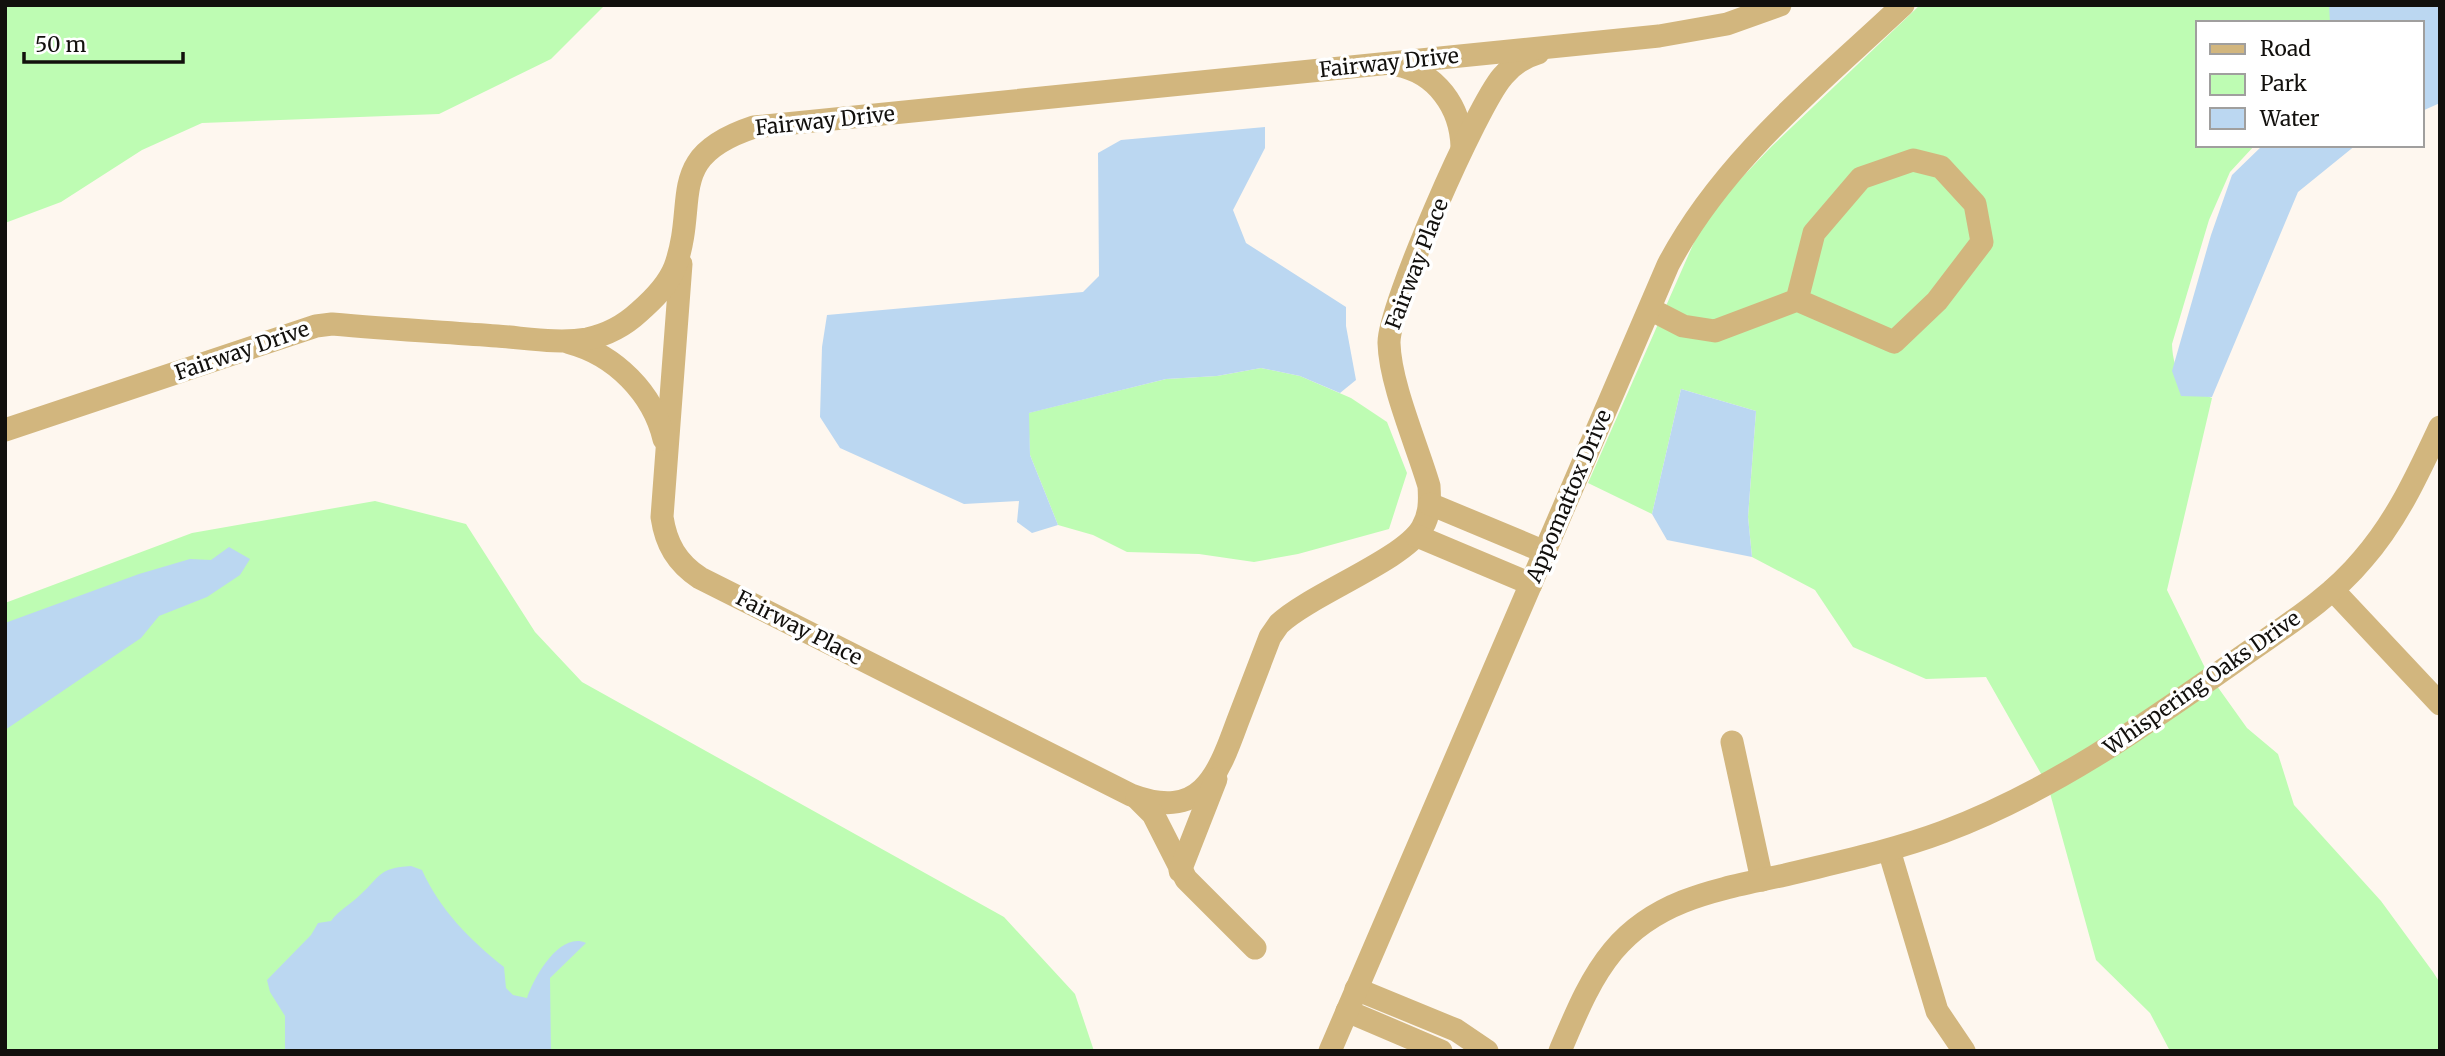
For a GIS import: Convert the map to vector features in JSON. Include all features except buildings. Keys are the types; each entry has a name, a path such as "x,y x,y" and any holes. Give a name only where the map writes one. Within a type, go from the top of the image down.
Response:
{"street":[{"name":"Fairway Drive","path":"5,430 317,326 332,324 560,341 586,339 612,330 649,303 665,286 675,267 683,230 685,196 699,161 729,135 754,127 1695,31 1736,22 1780,5"},
{"name":"Appomattox Drive","path":"1330,1051 1650,309 1689,226 1719,184 1903,5"},
{"name":"Fairway Place","path":"1430,504 1429,486 1390,359 1388,340 1392,319 1462,147 1481,109 1502,77 1530,55 1560,46"},
{"path":"1386,63 1419,71 1441,89 1457,117 1462,147"},
{"path":"1650,309 1684,327 1715,331 1797,300 1894,342 1937,301 1982,242 1975,204 1941,167 1913,160 1861,178 1815,233 1797,300"},
{"name":"Fairway Place","path":"683,230 662,517 671,550 688,570 1131,794 1160,803 1181,800 1203,791 1220,771"},
{"path":"560,341 603,356 643,394 660,422 666,468"},
{"name":"Whispering Oaks Drive","path":"1560,1051 1595,976 1634,929 1687,898 1889,850 1977,818 2077,769 2178,701 2333,590 2364,558 2391,522 2440,428"},
{"path":"1531,584 1416,536 1426,521 1430,504 1545,552"},
{"name":"Fairway Place","path":"1180,871 1270,637 1279,624 1416,536"},
{"path":"2333,590 2440,704"},
{"path":"1732,742 1762,880"},
{"path":"1131,794 1153,814 1180,871 1197,892 1255,948"},
{"path":"1889,850 1937,1012 1964,1051"},
{"path":"1356,989 1455,1030 1487,1051"},
{"path":"1347,1011 1441,1051"}],"green space":[{"path":"5,5 605,5 551,59 439,114 202,123 142,150 61,202 5,223"},
{"path":"1920,5 2339,5 2337,21 2196,21 2196,147 2253,147 2230,172 2209,220 2172,344 2175,363 2182,378 2194,389 2212,398 2167,590 2207,672 2247,728 2278,754 2294,805 2381,901 2440,983 2440,1051 2170,1051 2150,1013 2096,960 2048,786 1986,677 1926,679 1853,647 1815,590 1752,557 1748,517 1756,411 1681,389 1652,514 1588,483 1699,231 1729,191 1772,146"},
{"path":"1261,368 1300,376 1351,398 1387,422 1407,473 1389,529 1298,554 1254,562 1199,554 1127,552 1093,535 1058,525 1030,455 1028,413 1166,379 1217,376"},
{"path":"375,501 466,524 535,632 582,682 1004,917 1075,994 1094,1051 5,1051 5,603 192,533"}],"water":[{"path":"2329,5 2440,5 2440,103 2424,110 2424,21 2330,21"},
{"path":"1265,127 1265,148 1233,210 1246,243 1346,307 1346,326 1356,380 1340,393 1300,376 1261,368 1217,376 1166,379 1029,413 1030,455 1058,525 1032,533 1017,522 1019,501 964,504 840,448 820,417 822,347 827,315 1083,292 1099,276 1098,153 1121,140"},
{"path":"2261,147 2354,147 2298,192 2212,397 2181,396 2172,371 2211,235 2232,175"},
{"path":"1681,389 1756,411 1748,517 1752,557 1667,540 1652,514"},
{"path":"229,547 250,559 240,575 207,597 159,616 141,638 5,730 5,623 139,574 190,559 211,560"},
{"path":"411,866 422,870 429,885 457,923 504,967 506,988 513,995 527,998 549,958 567,944 576,941 586,943 550,978 551,1051 285,1051 285,1016 270,992 267,980 311,935 318,923 331,921 386,871"}]}
